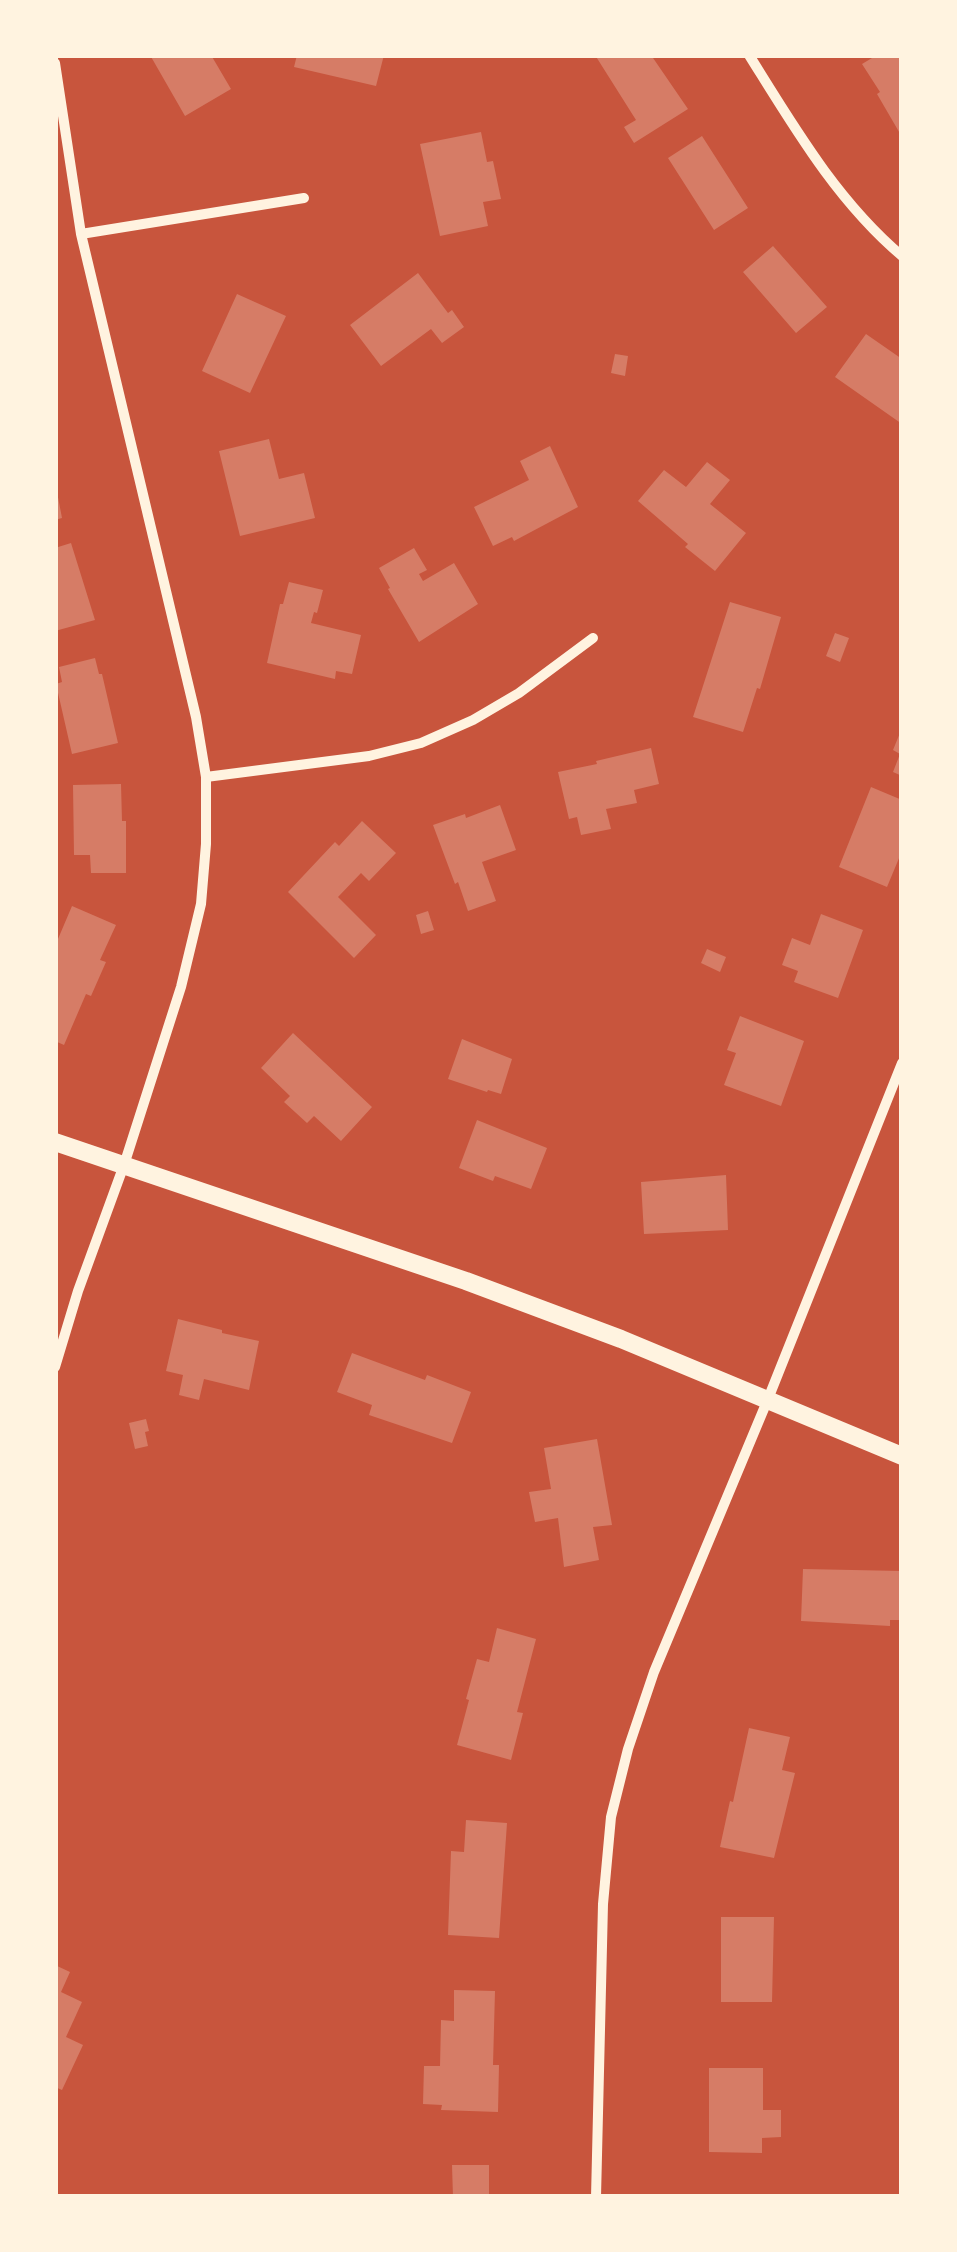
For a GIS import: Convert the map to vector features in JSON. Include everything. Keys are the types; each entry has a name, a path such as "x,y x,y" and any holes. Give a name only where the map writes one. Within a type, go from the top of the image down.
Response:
{"street":[{"path":"750,55 807,149 847,201 902,256"},
{"path":"55,63 81,234 196,717 206,777 202,904 182,987 55,1367"},
{"path":"81,234 304,198"},
{"path":"206,777 370,756 422,743 519,693 593,638"},
{"path":"596,2197 602,1904 611,1818 628,1749 654,1672 902,1063"},
{"path":"55,1142 484,1288 621,1339 902,1456"}],"building":[{"path":"150,55 211,55 231,89 185,116"},
{"path":"297,55 384,55 376,86 294,67"},
{"path":"595,55 651,55 688,109 634,143 624,127 636,120"},
{"path":"877,55 902,55 902,137 862,64"},
{"path":"481,132 487,162 493,161 501,199 483,202 488,226 440,236 420,144"},
{"path":"702,136 748,208 714,230 668,158"},
{"path":"773,246 827,307 796,333 743,272"},
{"path":"418,273 448,313 452,310 464,327 442,343 431,329 381,366 350,325"},
{"path":"237,294 286,316 250,393 202,371"},
{"path":"866,334 902,359 902,424 835,377"},
{"path":"615,354 628,356 625,376 611,373"},
{"path":"269,439 279,479 304,473 315,518 240,536 219,451"},
{"path":"550,446 578,507 514,541 512,537 493,546 474,507 529,480 520,461"},
{"path":"707,462 730,480 710,504 746,533 715,571 638,501 664,470 686,487"},
{"path":"55,493 62,518 55,520"},
{"path":"71,543 95,620 55,631 55,548"},
{"path":"414,548 427,570 419,574 423,581 454,563 478,604 419,642 379,568"},
{"path":"289,582 323,590 311,623 361,635 352,674 336,671 335,679 267,663"},
{"path":"730,602 781,617 743,732 693,717"},
{"path":"835,633 849,638 840,662 826,656"},
{"path":"95,658 118,743 72,754 56,684 62,682 59,667"},
{"path":"902,728 902,776 893,772 900,754 893,750"},
{"path":"651,748 659,784 634,790 637,803 606,809 611,829 581,835 577,817 569,819 558,772"},
{"path":"121,784 126,873 91,873 90,855 74,855 73,785"},
{"path":"871,787 902,800 902,851 887,887 839,867"},
{"path":"500,805 516,850 482,862 496,901 468,911 433,825"},
{"path":"362,821 396,853 369,881 361,873 338,897 376,935 354,958 288,892 335,842 339,846"},
{"path":"72,906 116,925 100,960 106,962 91,996 86,994 64,1045 55,1041 55,946"},
{"path":"428,911 434,930 421,934 416,915"},
{"path":"821,914 863,930 838,998 794,982 798,971 782,965 792,938 810,945"},
{"path":"707,949 726,957 720,972 701,963"},
{"path":"740,1016 804,1041 781,1106 724,1085 736,1053 727,1050"},
{"path":"293,1033 372,1107 341,1141 314,1116 307,1123 284,1102 290,1096 261,1068"},
{"path":"462,1039 512,1059 501,1094 448,1079"},
{"path":"477,1120 547,1148 531,1189 459,1168"},
{"path":"726,1175 728,1230 644,1234 641,1182"},
{"path":"178,1319 259,1341 249,1390 204,1379 199,1400 179,1395 183,1375 166,1371"},
{"path":"352,1353 471,1392 452,1443 369,1415 372,1405 337,1392"},
{"path":"146,1419 148,1446 135,1449 129,1423"},
{"path":"597,1439 612,1525 593,1527 599,1560 564,1567 558,1518 535,1522 529,1492 551,1489 544,1448"},
{"path":"803,1569 902,1571 902,1620 890,1620 890,1626 801,1621"},
{"path":"497,1628 536,1639 517,1712 523,1713 511,1760 457,1745 477,1659 489,1662"},
{"path":"749,1728 790,1737 782,1770 795,1773 774,1858 720,1847"},
{"path":"466,1820 507,1823 499,1938 448,1935 451,1851 464,1852"},
{"path":"721,1917 774,1917 772,2002 721,2002"},
{"path":"55,1965 70,1972 61,1992 82,2002 66,2037 83,2045 62,2090 55,2087"},
{"path":"454,1990 495,1991 493,2065 499,2065 498,2112 441,2110 442,2105 423,2104 424,2066 440,2066 441,2020 454,2021"},
{"path":"709,2068 763,2068 763,2110 781,2110 781,2137 762,2138 762,2153 709,2152"},
{"path":"452,2165 489,2165 489,2197 453,2197"}]}
